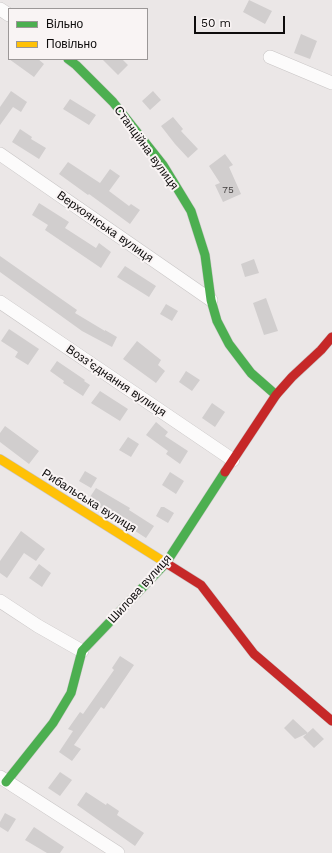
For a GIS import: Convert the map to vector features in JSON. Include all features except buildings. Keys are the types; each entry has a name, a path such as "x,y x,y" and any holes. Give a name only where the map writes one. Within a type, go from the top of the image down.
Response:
{"street":[{"path":"270,57 332,83"},
{"name":"Станційна вулиця","path":"69,60 113,102 162,165 191,211 205,255 211,300 218,321 229,344 252,373 276,395"},
{"name":"Верхоянська вулиця","path":"0,154 211,300"},
{"name":"Возз’єднання вулиця","path":"0,302 233,460"},
{"name":"Шилова вулиця","path":"118,853 3,779 53,723 71,693 82,651 166,563 276,395 332,337"},
{"name":"Рибальська вулиця","path":"0,459 200,585 254,654 332,721"},
{"path":"0,601 38,626 82,651"}],"traffic: fast":[{"path":"69,60 113,102 163,165 191,211 205,255 211,300 217,321 229,344 251,373 276,395"},
{"path":"6,782 53,723 71,693 82,651 166,563 225,472"}],"traffic: slow":[{"path":"0,459 166,563"}],"traffic: jam":[{"path":"225,472 276,395 332,337"},
{"path":"166,563 201,585 254,654 332,721"}]}
